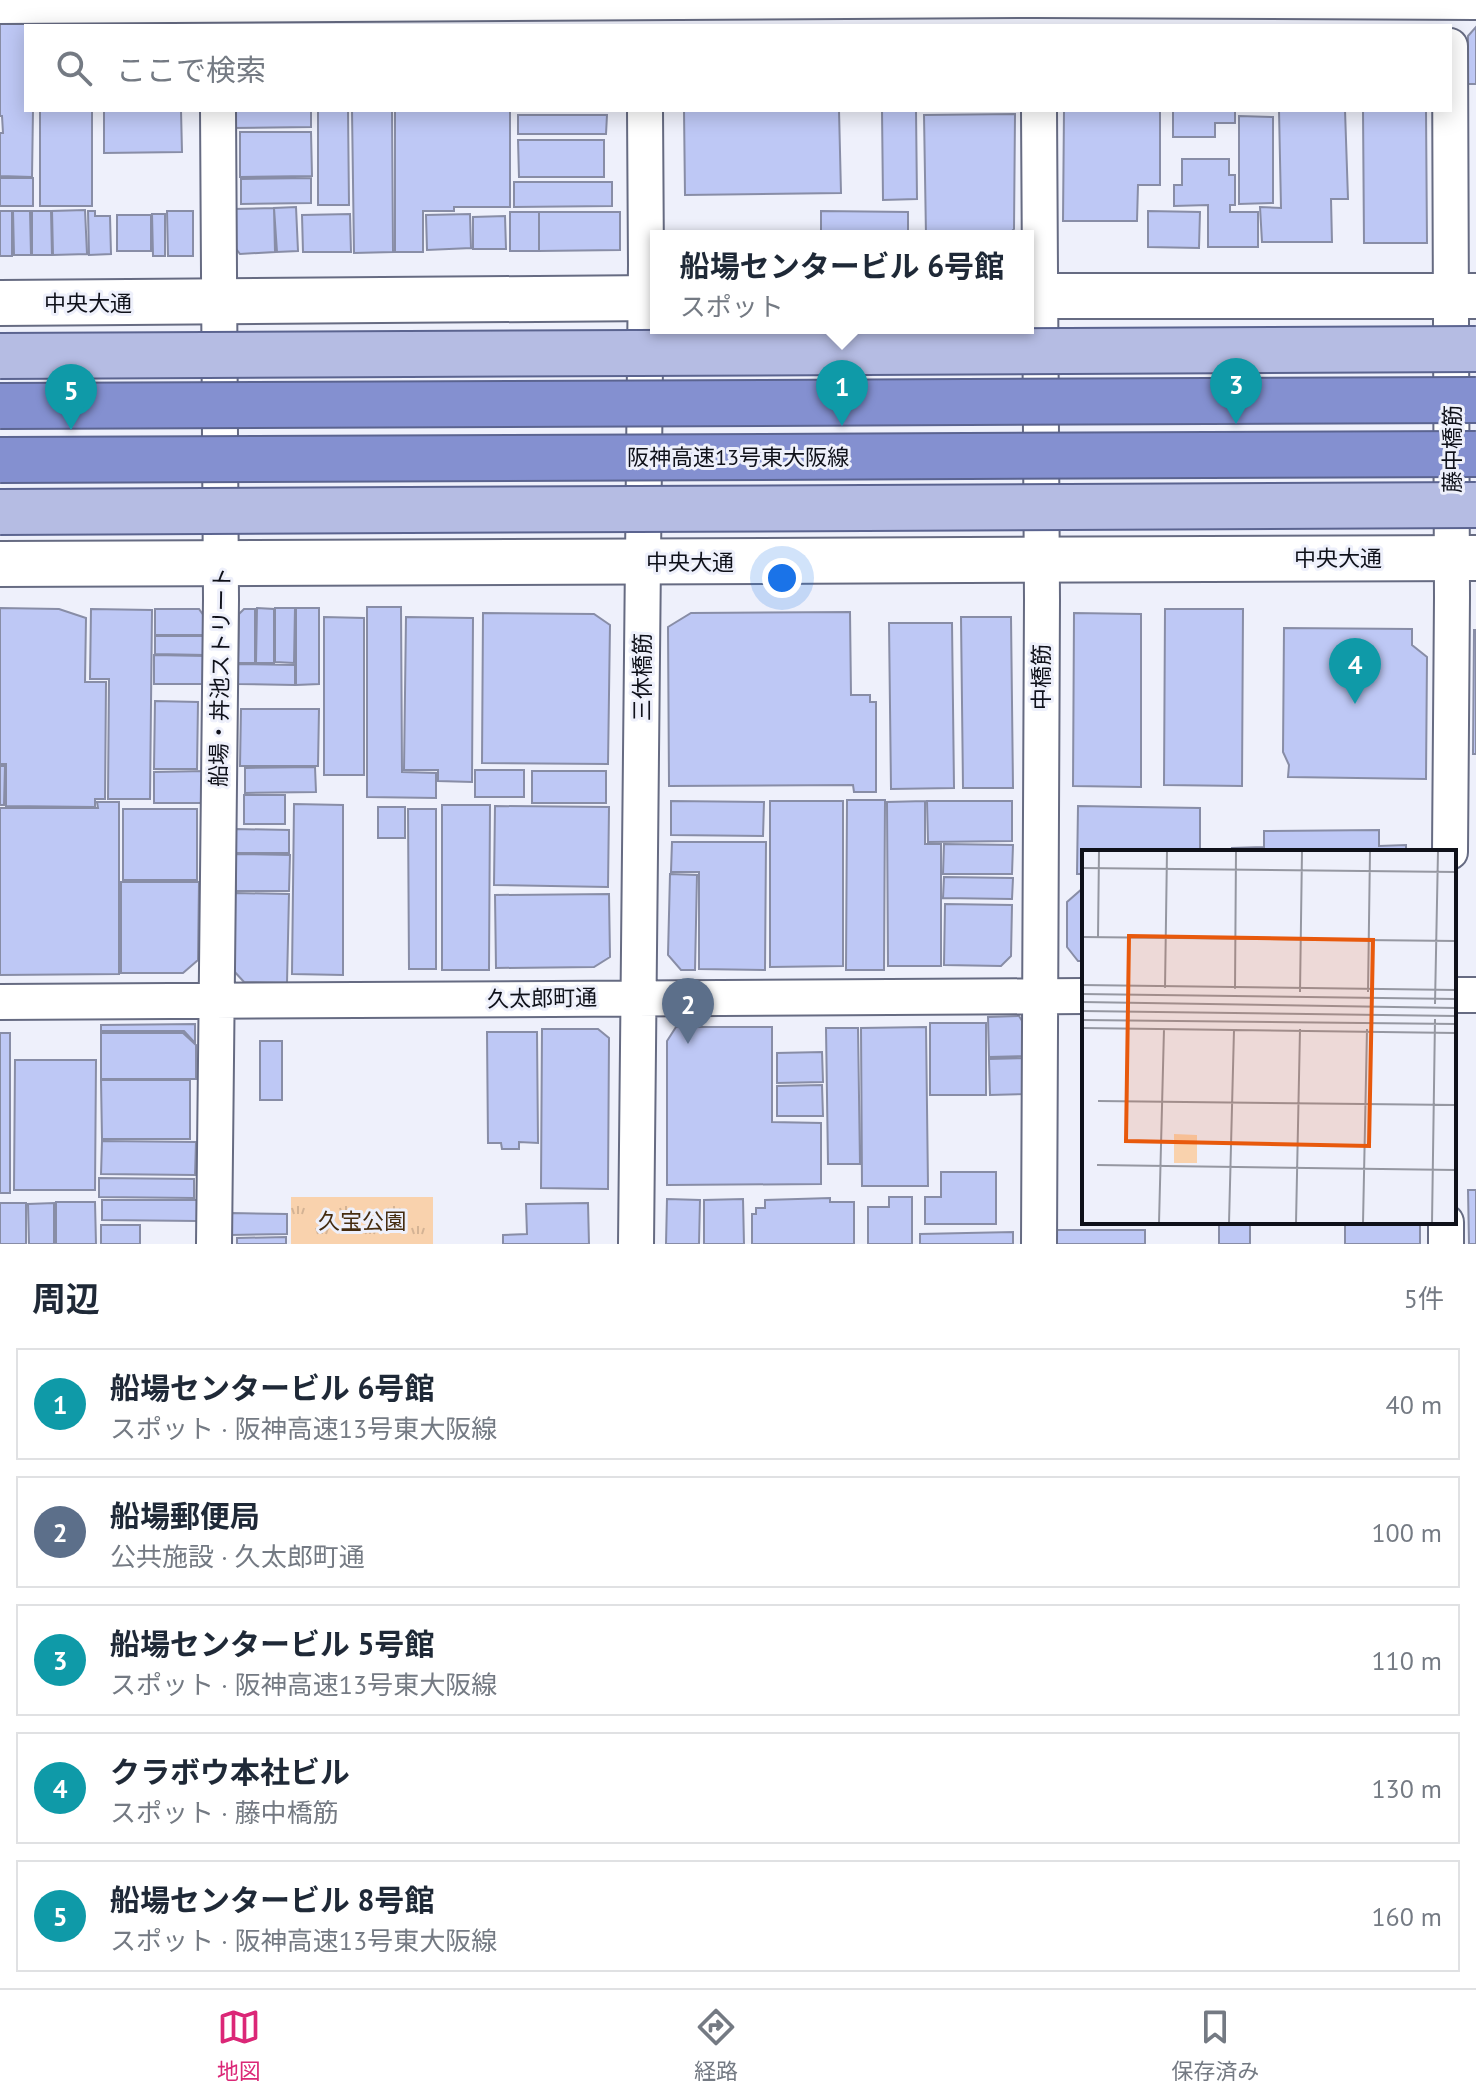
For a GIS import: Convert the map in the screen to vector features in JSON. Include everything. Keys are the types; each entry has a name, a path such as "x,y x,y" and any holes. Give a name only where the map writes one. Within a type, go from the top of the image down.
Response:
{"highway":[{"path":"0,406 1476,400"},
{"name":"阪神高速13号東大阪線","path":"0,460 1476,454"}],"main road":[{"path":"0,356 1476,349"},
{"path":"0,512 1476,505"}],"street":[{"path":"0,6 217,10 644,9 1037,0 1456,8"},
{"path":"1037,0 1038,24"},
{"name":"藤中橋筋","path":"1450,850 1464,558 1464,296 1452,82"},
{"name":"船場・丼池ストリート","path":"214,1244 221,565 218,112"},
{"name":"三休橋筋","path":"645,112 650,267"},
{"name":"中橋筋","path":"1039,112 1035,296 1042,560 1039,1244"},
{"path":"1035,296 1464,296"},
{"name":"中央大通","path":"0,303 650,298"},
{"name":"三休橋筋","path":"636,1244 643,562 650,331"},
{"name":"中央大通","path":"0,564 1464,558"},
{"name":"久太郎町通","path":"0,1002 1082,996"}],"green space":[{"name":"久宝公園","path":"291,1197 433,1197 433,1244 291,1244"}],"building":[{"path":"0,24 24,24 24,112 33,112 32,177 0,176 0,133 3,133 0,116"},
{"path":"1476,27 1476,84 1468,84 1468,36"},
{"path":"40,112 92,112 92,206 40,206"},
{"path":"104,112 181,112 182,152 104,153"},
{"path":"232,112 311,112 311,127 232,128"},
{"path":"318,112 348,112 349,205 318,205"},
{"path":"352,112 392,112 393,252 354,253"},
{"path":"395,112 510,112 510,207 454,207 454,211 423,211 423,252 395,252"},
{"path":"684,112 839,112 841,193 685,195"},
{"path":"882,112 916,112 917,199 883,200"},
{"path":"1064,112 1160,112 1160,185 1138,185 1137,221 1063,221"},
{"path":"1173,112 1235,112 1235,123 1215,123 1215,137 1173,137"},
{"path":"1279,112 1345,112 1348,199 1331,199 1332,242 1262,242 1260,207 1281,208"},
{"path":"1363,112 1426,112 1427,243 1364,243"},
{"path":"1015,114 1013,230 926,230 924,115"},
{"path":"518,115 607,115 606,134 518,134"},
{"path":"1239,116 1273,117 1273,203 1239,204"},
{"path":"240,132 311,132 312,176 240,177"},
{"path":"518,140 604,140 604,177 519,177"},
{"path":"1182,159 1229,159 1229,175 1235,175 1235,205 1230,205 1230,212 1258,212 1258,247 1208,247 1208,205 1174,206 1174,185 1182,185"},
{"path":"0,178 33,178 33,206 0,206"},
{"path":"311,178 311,203 241,204 241,179"},
{"path":"514,182 612,182 612,206 514,207"},
{"path":"296,207 298,251 277,252 274,208"},
{"path":"274,208 275,252 240,254 234,246 233,209"},
{"path":"85,210 87,254 53,255 52,211"},
{"path":"0,211 12,211 12,256 0,256"},
{"path":"13,211 30,211 31,255 14,255"},
{"path":"32,211 51,211 52,255 32,255"},
{"path":"88,211 95,211 95,216 110,216 111,254 89,255"},
{"path":"167,211 193,211 193,256 168,256"},
{"path":"821,211 908,212 908,230 821,230"},
{"path":"1148,211 1200,212 1199,248 1148,247"},
{"path":"510,212 539,212 539,251 510,251"},
{"path":"539,212 620,212 620,250 539,251"},
{"path":"152,214 165,214 165,256 153,256"},
{"path":"350,214 351,252 303,252 302,215"},
{"path":"470,214 471,248 427,250 426,215"},
{"path":"117,215 151,215 151,251 117,251"},
{"path":"505,216 506,249 473,249 473,217"},
{"path":"367,607 401,607 402,772 436,773 436,798 367,797"},
{"path":"0,608 59,609 86,618 85,682 106,682 105,799 95,799 95,807 6,806 6,764 0,764"},
{"path":"257,608 274,609 274,663 256,663"},
{"path":"275,608 295,608 294,663 275,662"},
{"path":"296,608 319,608 319,684 296,685"},
{"path":"91,609 152,610 150,799 108,799 109,679 90,679"},
{"path":"155,609 199,609 204,616 204,635 155,635"},
{"path":"244,609 255,609 255,663 238,663 239,614"},
{"path":"1165,609 1243,609 1242,786 1164,785"},
{"path":"850,612 851,695 870,695 870,702 876,702 876,792 854,792 853,785 669,786 668,627 691,613"},
{"path":"483,613 594,614 610,625 608,764 482,763"},
{"path":"1074,613 1141,614 1141,787 1073,786"},
{"path":"324,617 364,618 364,775 324,775"},
{"path":"406,617 473,618 472,782 438,781 438,770 404,770"},
{"path":"961,617 1011,617 1013,788 963,788"},
{"path":"889,623 952,623 954,788 891,789"},
{"path":"1284,628 1412,629 1412,645 1427,657 1426,779 1288,777 1289,765 1283,752"},
{"path":"1476,630 1476,754 1473,754"},
{"path":"155,636 205,636 205,655 155,654"},
{"path":"154,655 205,656 205,684 154,684"},
{"path":"238,664 295,665 295,685 238,684"},
{"path":"155,701 198,702 197,769 154,769"},
{"path":"241,709 319,709 318,766 240,766"},
{"path":"0,766 5,766 4,805 0,805"},
{"path":"315,767 316,792 245,793 245,768"},
{"path":"475,770 524,770 524,797 475,797"},
{"path":"205,771 205,803 154,803 154,772"},
{"path":"532,771 606,771 606,803 532,803"},
{"path":"244,795 285,795 285,824 244,824"},
{"path":"847,800 885,800 884,970 846,970"},
{"path":"671,801 764,802 763,836 671,835"},
{"path":"770,801 843,801 843,966 770,967"},
{"path":"925,801 925,844 941,844 941,966 888,966 887,802"},
{"path":"927,801 1012,801 1012,841 928,842"},
{"path":"97,802 119,802 119,974 0,975 0,808 98,808"},
{"path":"294,804 343,805 343,975 292,974"},
{"path":"442,805 490,805 489,970 442,970"},
{"path":"495,806 609,807 608,887 494,885"},
{"path":"1078,806 1200,808 1200,850 1082,850 1082,874 1077,874"},
{"path":"378,807 405,807 405,838 378,838"},
{"path":"123,809 197,809 197,880 123,880"},
{"path":"408,809 436,809 436,969 409,969"},
{"path":"236,829 289,830 289,853 236,853"},
{"path":"1379,830 1379,846 1406,845 1406,850 1232,850 1264,847 1264,831"},
{"path":"672,842 766,842 765,970 699,969 699,872 671,872"},
{"path":"944,844 1013,845 1012,874 943,874"},
{"path":"236,854 290,855 289,891 236,891"},
{"path":"670,874 697,875 695,970 681,970 668,955"},
{"path":"944,877 1013,878 1012,899 943,898"},
{"path":"121,882 199,882 198,960 183,973 121,973"},
{"path":"1082,889 1082,961 1078,961 1067,947 1067,902"},
{"path":"235,893 289,894 287,983 244,982 233,970"},
{"path":"609,894 610,957 594,967 496,968 495,895"},
{"path":"945,904 1012,905 1011,956 1001,966 944,965"},
{"path":"1019,1016 1024,1024 1024,1056 989,1057 988,1017"},
{"path":"930,1023 986,1023 986,1095 930,1095"},
{"path":"195,1024 195,1043 184,1031 101,1031 101,1025"},
{"path":"676,1027 772,1027 772,1122 821,1123 821,1184 667,1185 667,1041"},
{"path":"926,1027 928,1186 862,1186 861,1028"},
{"path":"826,1028 858,1028 860,1164 828,1164"},
{"path":"542,1029 598,1029 609,1038 608,1189 541,1188"},
{"path":"487,1032 537,1032 538,1143 519,1142 519,1149 502,1149 501,1143 488,1143"},
{"path":"0,1033 10,1033 10,1193 0,1193"},
{"path":"101,1033 183,1033 196,1045 196,1079 101,1079"},
{"path":"260,1041 282,1041 282,1100 260,1100"},
{"path":"822,1052 823,1082 777,1083 777,1053"},
{"path":"1024,1058 1025,1094 990,1095 989,1059"},
{"path":"15,1060 96,1060 95,1190 14,1190"},
{"path":"101,1080 190,1080 190,1139 102,1139"},
{"path":"822,1085 823,1116 777,1116 777,1086"},
{"path":"102,1141 196,1142 195,1175 101,1174"},
{"path":"941,1172 996,1172 996,1224 925,1224 925,1197 941,1197"},
{"path":"99,1178 194,1179 194,1198 99,1197"},
{"path":"1468,1190 1476,1190 1476,1244 1469,1244"},
{"path":"889,1197 912,1197 912,1244 868,1244 868,1207 889,1207"},
{"path":"830,1198 830,1202 854,1202 854,1244 752,1244 752,1214 756,1214 756,1208 765,1208 765,1200"},
{"path":"667,1199 700,1200 699,1244 666,1244"},
{"path":"743,1199 744,1244 704,1244 704,1200"},
{"path":"102,1200 197,1200 197,1221 102,1220"},
{"path":"56,1202 95,1202 96,1244 56,1244"},
{"path":"0,1203 26,1203 26,1244 0,1244"},
{"path":"54,1203 54,1244 29,1244 28,1204"},
{"path":"588,1203 589,1244 503,1244 503,1235 527,1234 526,1204"},
{"path":"231,1213 287,1214 287,1234 230,1235"},
{"path":"1219,1224 1250,1224 1250,1244 1219,1244"},
{"path":"1345,1224 1420,1224 1420,1244 1345,1244"},
{"path":"101,1225 140,1225 140,1244 101,1244"},
{"path":"1057,1230 1145,1230 1145,1244 1057,1244"},
{"path":"1013,1232 1013,1244 920,1244 920,1234"},
{"path":"286,1237 286,1244 237,1244 237,1238"}],"place":[{"name":"船場センタービル 5号館","path":"1236,424"},
{"name":"船場センタービル 6号館","path":"842,426"},
{"name":"船場センタービル 8号館","path":"71,430"},
{"name":"クラボウ本社ビル","path":"1355,704"},
{"name":"船場郵便局","path":"688,1044"}]}
